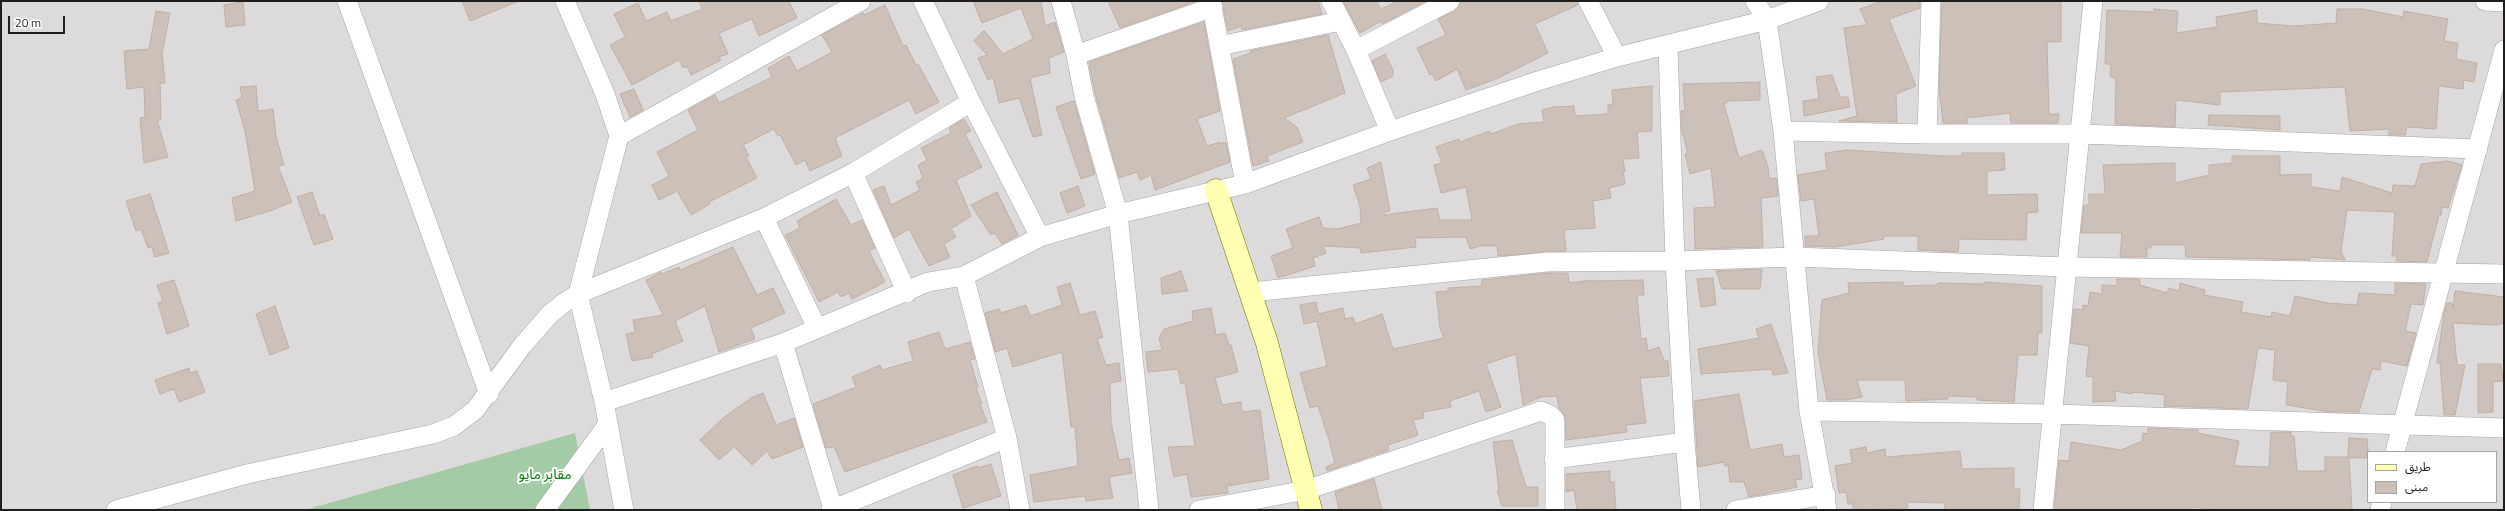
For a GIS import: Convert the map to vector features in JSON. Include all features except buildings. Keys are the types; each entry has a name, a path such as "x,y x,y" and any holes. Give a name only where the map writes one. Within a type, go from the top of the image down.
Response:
{"street":[{"path":"347,1 489,394"},
{"path":"565,1 605,94 619,136 578,294 604,402 624,510"},
{"path":"619,136 861,1"},
{"path":"923,1 971,102 1040,237"},
{"path":"1061,1 1076,55 1084,96 1118,214 1149,510"},
{"path":"1331,1 1356,50 1390,131"},
{"path":"1356,50 1450,1"},
{"path":"1588,1 1617,58"},
{"path":"1736,510 1826,503 1809,411 1783,131 1767,20 1755,1"},
{"path":"604,402 783,343 907,293 928,282 964,276 1040,237 1118,214 1244,184 1390,131 1538,81 1617,58 1767,20 1819,1"},
{"path":"1927,134 1931,1"},
{"path":"2043,510 2066,267 2082,134 2093,1"},
{"path":"2485,1 2504,2"},
{"path":"1076,55 1212,4 1244,184"},
{"path":"1220,46 1341,21"},
{"path":"1668,46 1675,261 1685,442 1691,510"},
{"path":"2395,451 2446,272 2504,50"},
{"path":"116,510 247,474 433,434 454,426 476,410 489,394 522,346 550,314 578,294 764,218 853,173 971,102"},
{"path":"1783,131 1927,134 2082,134 2478,149"},
{"path":"853,173 907,293"},
{"path":"1216,190 1251,292 1308,500"},
{"path":"764,218 817,328"},
{"path":"1251,292 1547,262 1675,261 1794,257 2066,267 2504,274"},
{"path":"964,276 1007,438 1020,510"},
{"path":"783,343 832,510 1007,438"},
{"path":"1199,510 1308,500 1541,411 1550,415 1555,420 1555,510"},
{"path":"1809,411 2053,414 2504,428"},
{"path":"545,510 608,424"},
{"path":"1554,459 1685,442"}],"shaded area":[{"path":"1,1 2504,1 2504,510 1,510"}],"green space":[{"name":"مقابر مايو","path":"575,433 590,510 305,510"}]}
